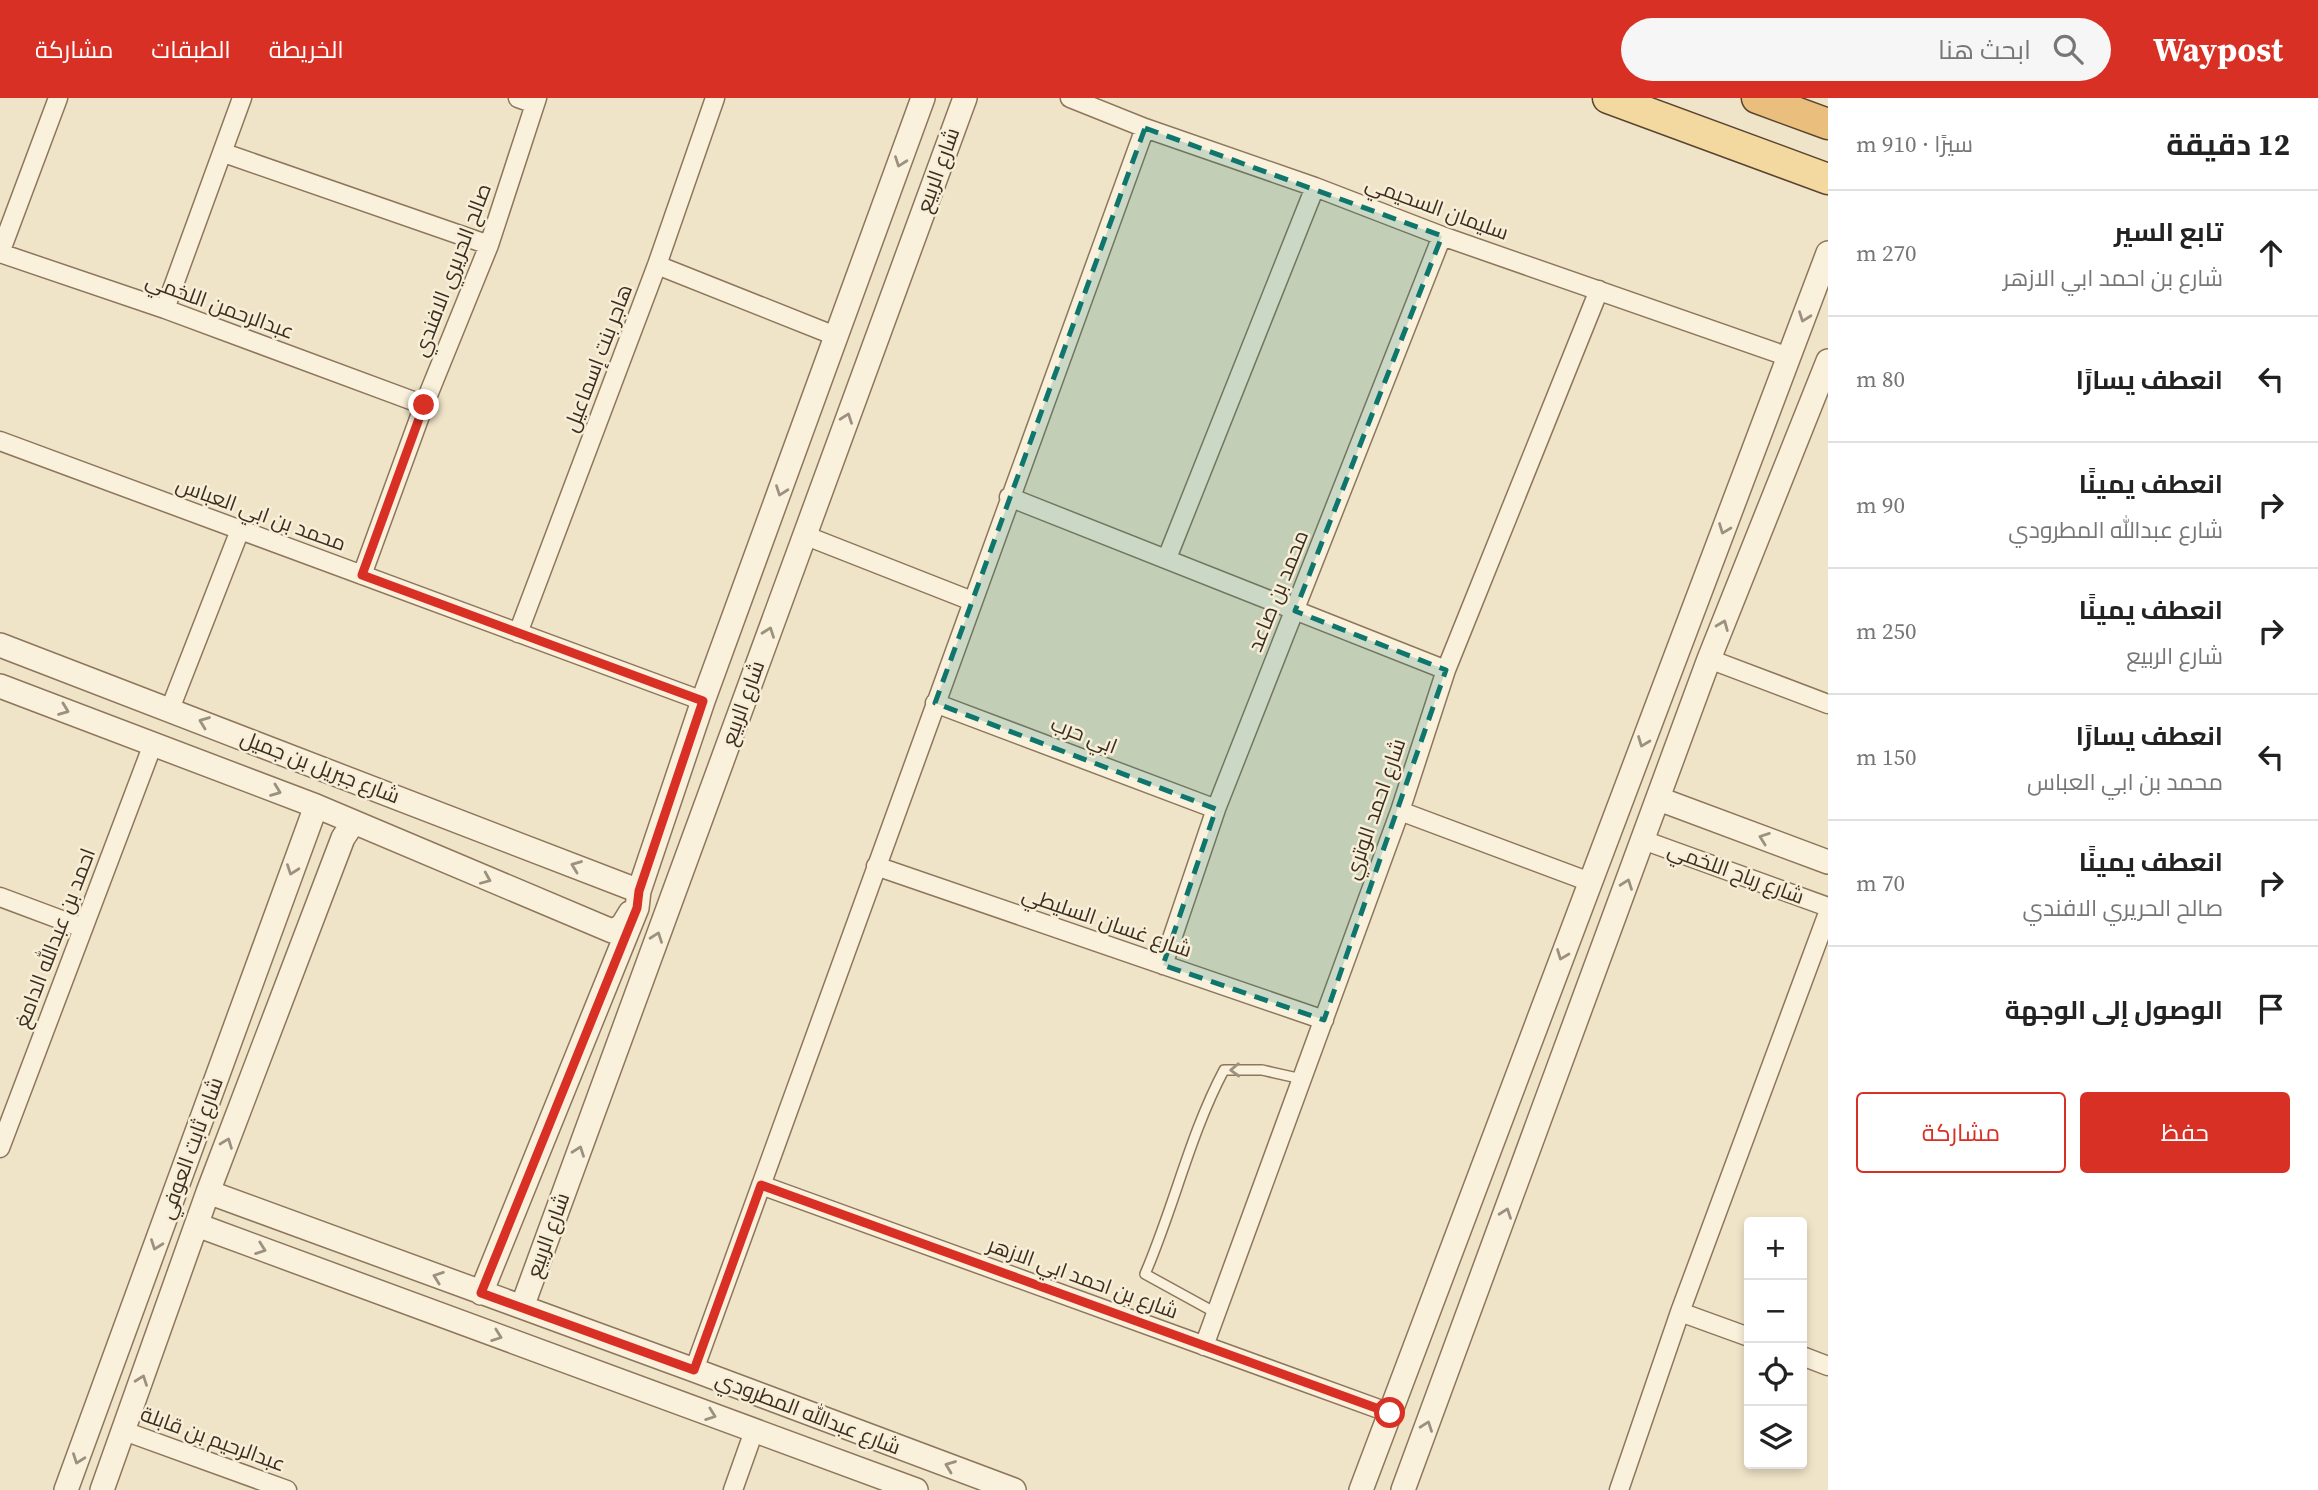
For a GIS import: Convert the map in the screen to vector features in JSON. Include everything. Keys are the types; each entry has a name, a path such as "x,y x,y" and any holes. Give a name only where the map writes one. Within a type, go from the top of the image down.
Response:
{"highway":[{"path":"1757,98 1828,124"}],"main road":[{"path":"1608,98 1828,179"},
{"path":"1616,98 1828,166"}],"street":[{"path":"0,253 58,98"},
{"path":"165,309 242,98"},
{"name":"هاجر بنت إسماعيل","path":"518,633 657,265 715,98"},
{"name":"شارع الربيع","path":"481,1293 637,908 633,889 838,337 923,98"},
{"name":"شارع الربيع","path":"522,1307 965,98"},
{"name":"سليمان السحيمي","path":"1070,98 1442,236 1789,357"},
{"name":"صالح الحريري الافندي","path":"362,575 424,405 489,245 530,100"},
{"path":"694,1370 1145,128"},
{"path":"224,153 489,245"},
{"path":"1167,558 1315,187"},
{"name":"محمد بن صاعد","path":"1163,965 1216,808 1442,236"},
{"name":"عبدالرحمن اللخمي","path":"0,253 165,309 424,405"},
{"path":"1361,1490 1828,253"},
{"path":"657,265 838,337"},
{"name":"شارع احمد الوتري","path":"1204,1346 1400,811 1446,670 1599,290"},
{"path":"1403,1490 1709,659 1828,360"},
{"name":"محمد بن ابي العباس","path":"0,441 703,701"},
{"path":"1009,497 1446,670"},
{"path":"170,709 240,530"},
{"path":"804,535 972,601"},
{"name":"شارع جبريل بن جميل","path":"0,645 633,889 629,916 622,926 612,931 312,817 153,744 0,686"},
{"path":"1709,659 1828,704"},
{"name":"ابي حرب","path":"935,703 1216,808"},
{"name":"احمد بن عبدالله الدامغ","path":"0,1148 153,744"},
{"name":"شارع رباح اللخمي","path":"1659,799 1828,862"},
{"path":"1400,811 1590,882"},
{"name":"شارع ثابت العوفي","path":"66,1490 312,817"},
{"name":"شارع ثابت العوفي","path":"102,1490 208,1192 348,831"},
{"name":"شارع رباح اللخمي","path":"1643,840 1828,907"},
{"name":"شارع غسان السليطي","path":"876,866 1324,1020"},
{"path":"0,897 83,928"},
{"path":"1619,1490 1680,1312 1828,913"},
{"name":"شارع بن احمد ابي الازهر","path":"761,1185 1390,1413"},
{"name":"شارع عبدالله المطرودي","path":"208,1192 1014,1490"},
{"name":"شارع عبدالله المطرودي","path":"197,1225 916,1490"},
{"path":"1680,1312 1744,1335"},
{"path":"1807,1358 1828,1366"},
{"name":"عبدالرحيم بن قابلة","path":"124,1431 287,1490"},
{"path":"733,1490 754,1431"}],"lane":[{"path":"1216,1313 1145,1274 1161,1236 1205,1105 1224,1070 1262,1070 1302,1079"}],"highlighted area":[{"path":"1145,128 1442,236 1295,611 1446,670 1324,1020 1163,965 1216,809 935,703"}],"route":[{"path":"424,405 362,575 703,701 639,891 637,908 481,1293 694,1370 761,1185 1390,1413"}]}
